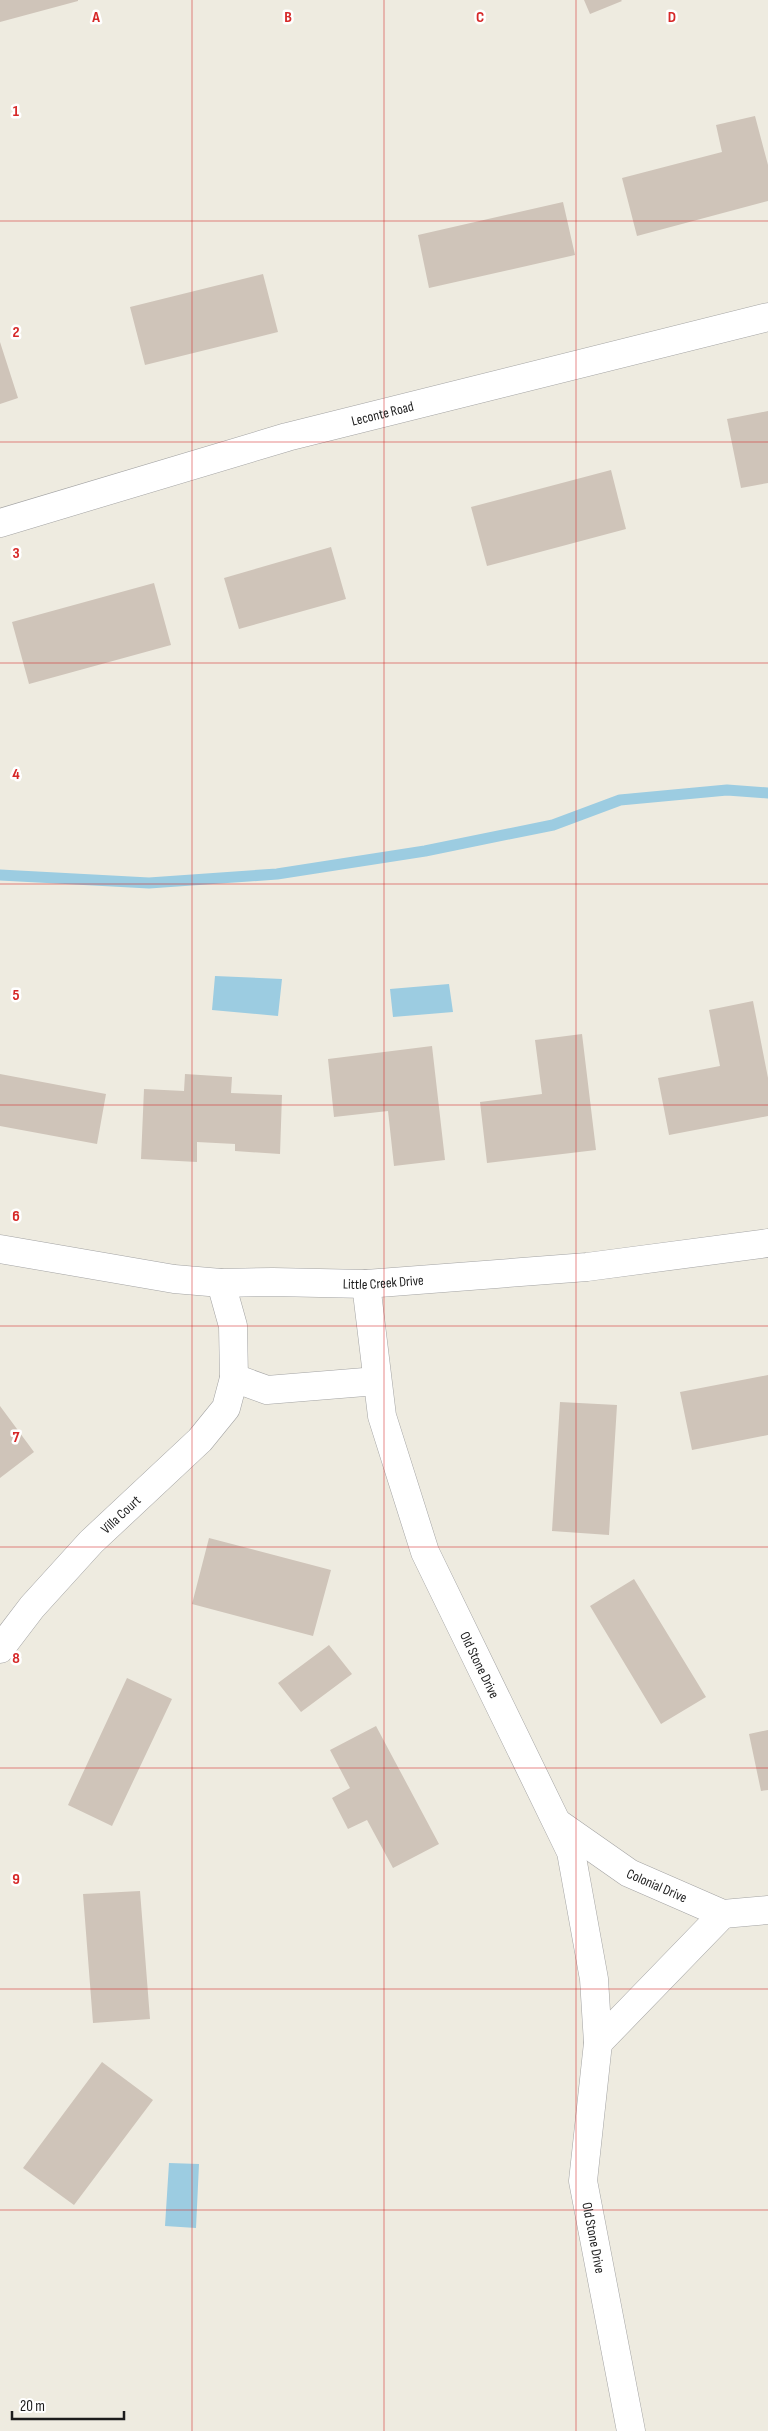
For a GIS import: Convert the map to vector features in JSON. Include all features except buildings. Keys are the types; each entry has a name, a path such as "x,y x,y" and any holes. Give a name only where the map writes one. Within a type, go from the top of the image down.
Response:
{"street":[{"name":"Leconte Road","path":"0,523 287,437 768,317"},
{"name":"Little Creek Drive","path":"0,1249 174,1279 222,1283 366,1284 587,1267 768,1243"},
{"name":"Villa Court","path":"0,1649 32,1607 91,1542 200,1440 226,1408 234,1378 234,1326 222,1283"},
{"name":"Old Stone Drive","path":"366,1284 382,1416 425,1552 571,1852 594,1979 598,2043 583,2181 631,2431"},
{"path":"234,1378 267,1390 377,1381"},
{"name":"Colonial Drive","path":"558,1824 629,1874 722,1914 768,1910"},
{"path":"598,2043 722,1914"}],"water":[{"path":"215,976 282,979 278,1016 212,1010"},
{"path":"449,984 453,1012 393,1017 390,989"},
{"path":"169,2163 199,2164 196,2228 165,2226"}],"waterway":[{"path":"0,875 149,883 277,874 425,851 553,825 620,800 727,790 768,793"}]}
